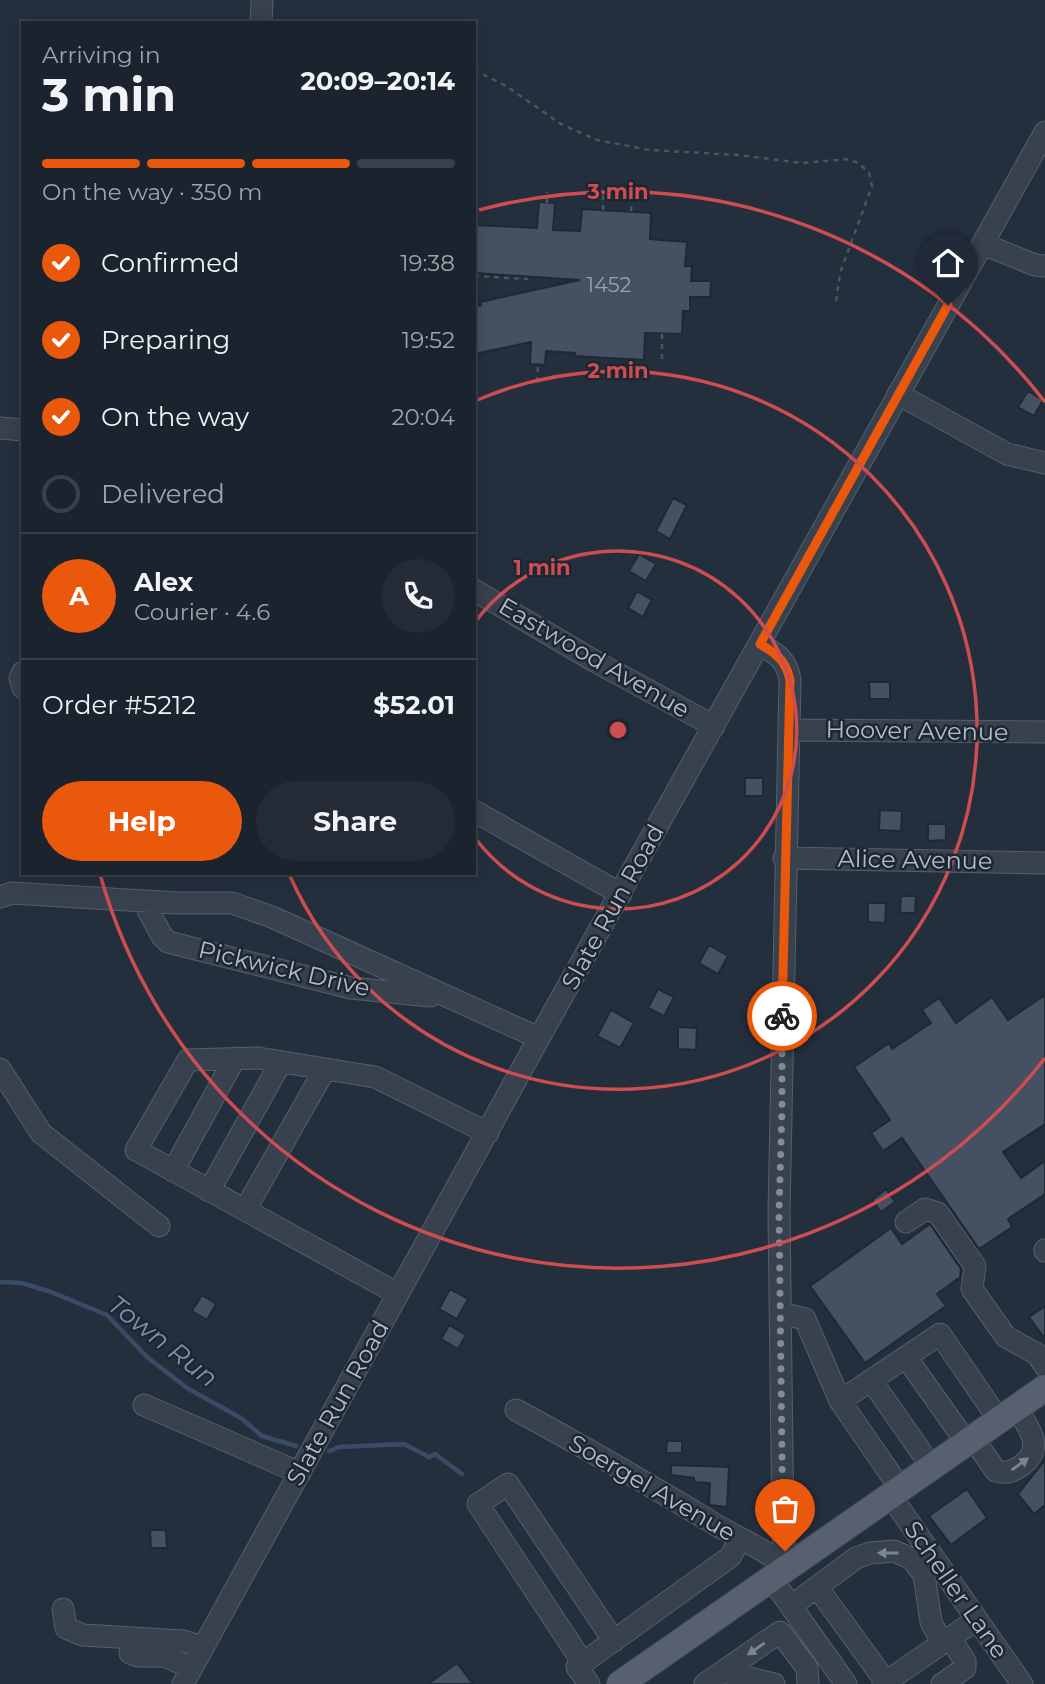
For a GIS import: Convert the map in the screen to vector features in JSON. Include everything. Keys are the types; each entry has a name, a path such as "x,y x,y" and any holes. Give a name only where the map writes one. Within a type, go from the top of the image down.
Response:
{"main road":[{"path":"620,1684 1045,1388"}],"street":[{"path":"261,21 262,0"},
{"name":"Slate Run Road","path":"187,1676 539,1038 1045,132"},
{"path":"983,244 1035,265 1045,266"},
{"path":"898,394 1007,454 1045,463"},
{"path":"0,428 21,430"},
{"name":"Eastwood Avenue","path":"476,591 596,662 714,726"},
{"path":"760,644 778,654 787,665 790,680 779,1212 783,1535 779,1573 795,1612 846,1684"},
{"name":"Hoover Avenue","path":"789,730 1045,733"},
{"path":"476,812 621,894"},
{"name":"Alice Avenue","path":"785,858 1045,863"},
{"name":"Pickwick Drive","path":"0,897 12,893 232,903 272,917 539,1038"},
{"name":"Pickwick Drive","path":"143,901 168,943 351,988 448,998"},
{"path":"173,1171 235,1058"},
{"path":"398,1294 136,1150 188,1060 258,1058 375,1077 488,1133"},
{"path":"209,1191 281,1062"},
{"path":"0,1069 41,1132 159,1226"},
{"path":"245,1210 325,1069"},
{"path":"906,1222 925,1209 938,1213 975,1266 972,1289 1006,1337 1037,1354 1045,1366"},
{"name":"Scheller Lane","path":"780,1313 805,1319 840,1401 976,1620 1022,1684"},
{"path":"840,1401 940,1334 1007,1414 1033,1432 1035,1451 1027,1462 1006,1473 996,1471 906,1357"},
{"path":"871,1380 931,1466"},
{"path":"144,1405 300,1473"},
{"name":"Soergel Avenue","path":"516,1410 774,1556 779,1573"},
{"path":"583,1663 478,1504 508,1484 614,1641"},
{"path":"589,1684 578,1667 730,1557 740,1539"},
{"path":"705,1684 780,1632 817,1587 856,1558 870,1553 894,1551 912,1559 924,1575 930,1622 965,1661 965,1668 942,1684"},
{"path":"817,1587 884,1683 976,1620"},
{"path":"63,1609 66,1628 83,1635 183,1641 203,1647"},
{"path":"780,1632 807,1668 808,1684"},
{"path":"132,1638 130,1653 164,1657 187,1676"},
{"path":"723,1672 774,1684"}],"path":[{"path":"476,71 506,86 572,131 623,146 802,163 837,158 860,164 869,173 872,186 840,273 835,302"},
{"path":"547,192 547,203"},
{"path":"603,195 603,210"},
{"path":"631,211 632,196"},
{"path":"476,276 528,279"},
{"path":"662,359 663,334"},
{"path":"537,382 538,365"}],"building":[{"path":"539,202 555,203 553,230 580,231 582,209 651,213 650,239 687,242 685,266 692,266 691,281 711,281 710,297 690,297 690,311 683,311 682,334 645,333 644,360 574,356 575,353 546,351 545,365 530,364 531,342 476,354 476,306 481,305 480,302 580,280 476,273 476,225 537,228"},
{"path":"1028,391 1043,400 1034,416 1018,407"},
{"path":"673,498 687,505 670,539 656,531"},
{"path":"639,554 656,564 646,581 629,571"},
{"path":"637,591 652,600 643,617 628,608"},
{"path":"869,682 890,682 890,699 870,699"},
{"path":"745,778 763,778 763,796 745,796"},
{"path":"880,810 902,811 901,831 879,830"},
{"path":"928,824 946,824 946,840 928,841"},
{"path":"901,896 916,896 915,913 900,913"},
{"path":"868,903 886,903 885,923 868,922"},
{"path":"709,945 728,956 718,974 699,963"},
{"path":"658,989 674,997 664,1016 648,1008"},
{"path":"1045,995 1045,1124 1003,1152 1021,1178 1045,1161 1045,1194 1008,1219 1012,1227 979,1249 902,1138 883,1151 871,1133 890,1120 854,1067 889,1043 892,1049 931,1023 922,1010 939,998 956,1023 992,997 1008,1020"},
{"path":"611,1010 634,1023 620,1048 597,1036"},
{"path":"678,1027 697,1028 696,1050 678,1049"},
{"path":"886,1189 895,1202 881,1212 872,1200"},
{"path":"930,1224 961,1269 960,1277 937,1294 946,1306 865,1363 810,1286 891,1228 902,1244"},
{"path":"450,1289 468,1299 457,1319 439,1309"},
{"path":"202,1295 216,1304 207,1320 192,1311"},
{"path":"1045,1306 1045,1339 1029,1317"},
{"path":"449,1325 466,1335 458,1349 441,1339"},
{"path":"667,1441 682,1441 682,1453 666,1453"},
{"path":"1045,1460 1045,1505 1034,1514 1018,1494"},
{"path":"671,1465 729,1467 727,1507 709,1505 710,1483 694,1482 694,1478 671,1475"},
{"path":"967,1489 987,1518 951,1545 929,1516"},
{"path":"150,1530 166,1530 167,1548 151,1548"},
{"path":"457,1663 473,1684 428,1684"}],"waterway":[{"name":"Town Run","path":"0,1282 22,1283 107,1315 147,1357 187,1388 241,1418 262,1436 296,1446"},
{"name":"Town Run","path":"329,1451 339,1447 404,1444 429,1457 435,1454 462,1474"}],"way so far":[{"path":"782,1016 779,1212 785,1551"}],"route":[{"path":"782,1016 790,680 787,665 778,654 760,644 948,305"}]}
